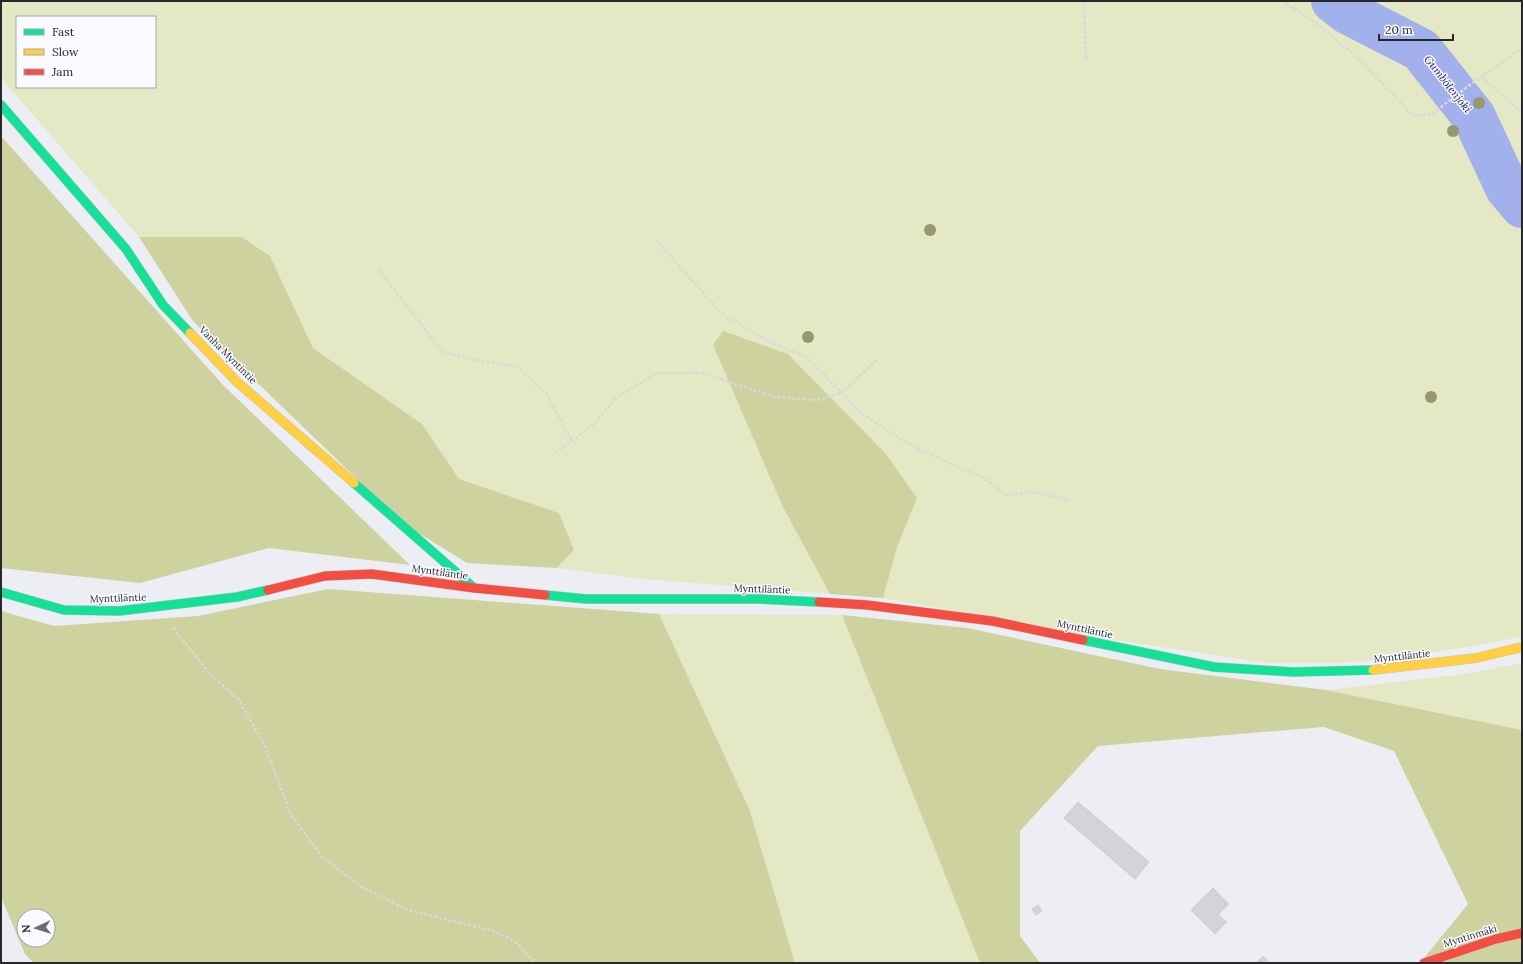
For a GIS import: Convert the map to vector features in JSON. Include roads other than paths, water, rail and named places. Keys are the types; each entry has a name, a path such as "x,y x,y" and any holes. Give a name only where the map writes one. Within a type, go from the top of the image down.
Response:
{"street":[{"name":"Vanha Myntintie","path":"1,105 126,249 163,305 232,376 474,588"},
{"name":"Mynttiläntie","path":"1,592 64,610 119,611 237,597 326,576 372,574 474,588 586,599 759,599 867,605 992,621 1214,667 1293,672 1373,670 1476,658 1522,647"},
{"name":"Myntinmäki","path":"1424,963 1522,932"}],"waterway":[{"name":"Gumbölenjoki","path":"1333,1 1347,12 1421,50 1474,117 1507,188 1522,206"}]}
